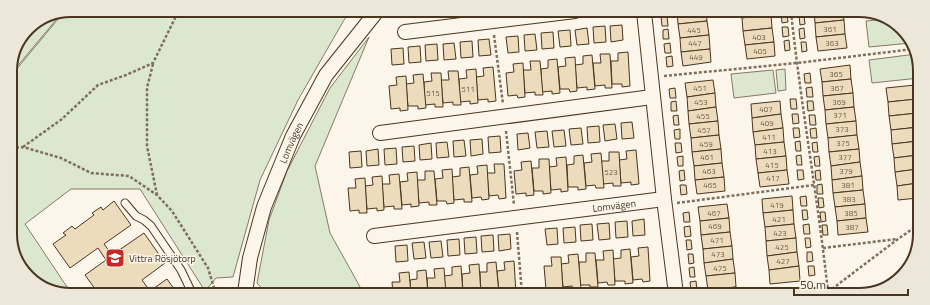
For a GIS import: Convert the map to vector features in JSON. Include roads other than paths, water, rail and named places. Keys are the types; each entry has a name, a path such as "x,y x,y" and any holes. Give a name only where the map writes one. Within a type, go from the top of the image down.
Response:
{"street":[{"name":"Lomvägen","path":"246,288 250,258 264,207 293,136 326,75 372,17"},
{"path":"405,32 530,17"},
{"path":"644,17 652,97 675,288"},
{"path":"380,133 652,97"},
{"name":"Lomvägen","path":"374,236 516,218 665,202"}],"lane":[{"path":"125,203 136,216 151,226 181,270 190,288"}],"place":[{"name":"Vittra Rösjötorp","path":"115,258"}]}
